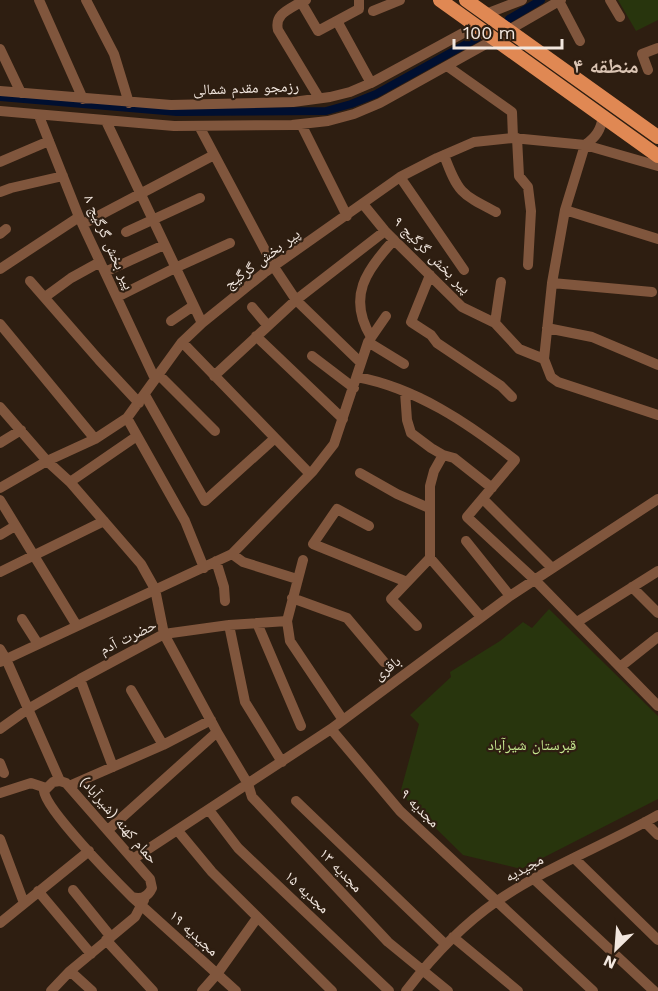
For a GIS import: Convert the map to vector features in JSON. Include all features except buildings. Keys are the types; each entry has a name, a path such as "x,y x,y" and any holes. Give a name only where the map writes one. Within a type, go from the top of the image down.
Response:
{"main road":[{"path":"440,0 658,156"},
{"path":"466,0 657,135"}],"street":[{"path":"39,0 83,99"},
{"path":"86,0 114,54 129,103"},
{"path":"319,98 278,30 278,18 303,1 318,31 359,9 359,0"},
{"path":"373,11 400,0"},
{"path":"486,14 522,0"},
{"path":"610,0 620,17"},
{"path":"509,30 560,1 580,41"},
{"path":"337,21 371,83"},
{"name":"رزمجو مقدم شمالی","path":"0,91 171,105 282,103 319,98 350,92 371,83 476,26"},
{"path":"0,111 106,122 174,126 301,124 328,121 354,114 380,103 495,39"},
{"path":"648,70 642,54 658,48"},
{"path":"0,49 21,93"},
{"path":"447,66 512,112 519,176 528,187 531,211 528,265"},
{"name":"پیر بخش گرگیج ۸","path":"39,116 81,220 156,376"},
{"path":"603,116 596,136 585,145 565,210 552,284 544,359 550,377 558,382 658,415"},
{"path":"106,122 202,323"},
{"path":"301,124 347,216"},
{"path":"199,126 274,267 296,300 361,363"},
{"name":"پیر بخش گرگیج","path":"0,488 48,461 95,439 127,418 182,342 202,323 274,267 400,177 444,155 474,142 515,138 585,145 658,166"},
{"path":"0,162 49,141"},
{"path":"0,269 81,220 140,195 214,155"},
{"path":"444,155 458,188 466,196 496,212"},
{"path":"0,192 63,176"},
{"path":"400,177 464,270"},
{"path":"126,232 200,198"},
{"name":"پیر بخش گرگیج ۹","path":"363,204 385,231 462,307 495,323 519,349 544,359"},
{"path":"565,210 658,238"},
{"path":"214,376 296,300 385,231"},
{"path":"394,240 367,271 360,294 360,310 369,340 404,364"},
{"path":"117,297 230,243"},
{"path":"105,272 164,245"},
{"path":"45,297 71,278 100,262"},
{"path":"430,275 411,322 512,397"},
{"path":"30,281 142,399 205,501 275,438"},
{"path":"495,323 501,282"},
{"path":"552,284 652,292"},
{"path":"171,321 193,306"},
{"path":"252,307 268,326"},
{"path":"3,660 232,554 310,474 334,444 369,340 386,316"},
{"path":"0,324 95,439"},
{"path":"547,328 592,337 658,366"},
{"path":"256,336 344,419"},
{"path":"182,342 310,474"},
{"path":"312,356 356,382 382,382 447,412 484,435 515,460 467,517 535,580 658,706"},
{"path":"156,376 215,430"},
{"path":"405,392 407,420 411,433 444,455 454,458 492,488"},
{"name":"مجدیه ۱۳","path":"0,407 70,482 141,564 155,589 164,634 248,784 252,797 388,942 448,991"},
{"path":"127,418 185,521 204,568"},
{"path":"0,442 21,430"},
{"path":"70,482 137,436"},
{"path":"444,455 434,471 430,486 430,558 481,617"},
{"path":"360,473 397,494 429,508"},
{"name":"باقری","path":"133,859 330,729 510,596 658,498"},
{"path":"0,500 76,626"},
{"path":"483,500 552,568"},
{"path":"369,526 337,509 313,544 407,582"},
{"path":"0,572 104,521"},
{"path":"0,535 15,526"},
{"path":"466,541 510,596"},
{"path":"232,554 243,562 297,579"},
{"path":"417,626 391,599 430,558"},
{"path":"303,560 287,621 290,641 343,720"},
{"path":"216,561 224,587 225,601"},
{"path":"577,622 658,571"},
{"path":"632,587 658,613"},
{"path":"292,598 347,618 384,662"},
{"path":"22,619 38,644"},
{"name":"حضرت آدم","path":"0,729 28,709 164,634 229,625 287,621"},
{"path":"257,623 301,726"},
{"path":"229,625 245,702 282,762"},
{"path":"620,667 658,637"},
{"path":"0,649 3,660 64,783 163,745 211,720"},
{"path":"80,679 113,766"},
{"path":"131,690 163,745"},
{"name":"مجدیه ۹","path":"330,729 400,811 593,991"},
{"path":"108,830 217,732"},
{"name":"حمام کهنه (شیرآباد)","path":"46,788 53,782 64,783 108,830 152,883 152,888 144,901"},
{"path":"0,793 31,783 46,788 45,797 48,803 88,851 0,922"},
{"path":"296,801 449,941 518,991"},
{"name":"مجدیه ۱۵","path":"209,810 238,848 389,991"},
{"name":"مجیدیه","path":"406,991 449,941 496,902 534,879 658,815"},
{"path":"645,822 658,835"},
{"path":"178,831 212,872 332,991"},
{"path":"0,839 24,903"},
{"name":"مجیدیه ۱۹","path":"88,851 132,897 144,901 236,991"},
{"path":"574,858 658,940"},
{"path":"534,879 654,991"},
{"path":"73,890 108,938 153,991"},
{"path":"39,891 91,954"},
{"path":"51,991 70,971 135,917 144,901"},
{"path":"202,991 257,918"},
{"path":"70,971 92,991"}],"green space":[{"path":"618,0 658,0 658,20 636,31"},
{"name":"قبرستان شیرآباد","path":"549,609 658,716 658,799 521,869 463,855 402,795 401,790 419,724 410,715 451,677 450,672 500,641 523,622 532,628"}],"waterway":[{"path":"509,19 541,0"},
{"path":"0,97 177,112 326,111 376,94 477,38"}],"district":[{"name":"منطقه ۴","path":"606,66"}]}
